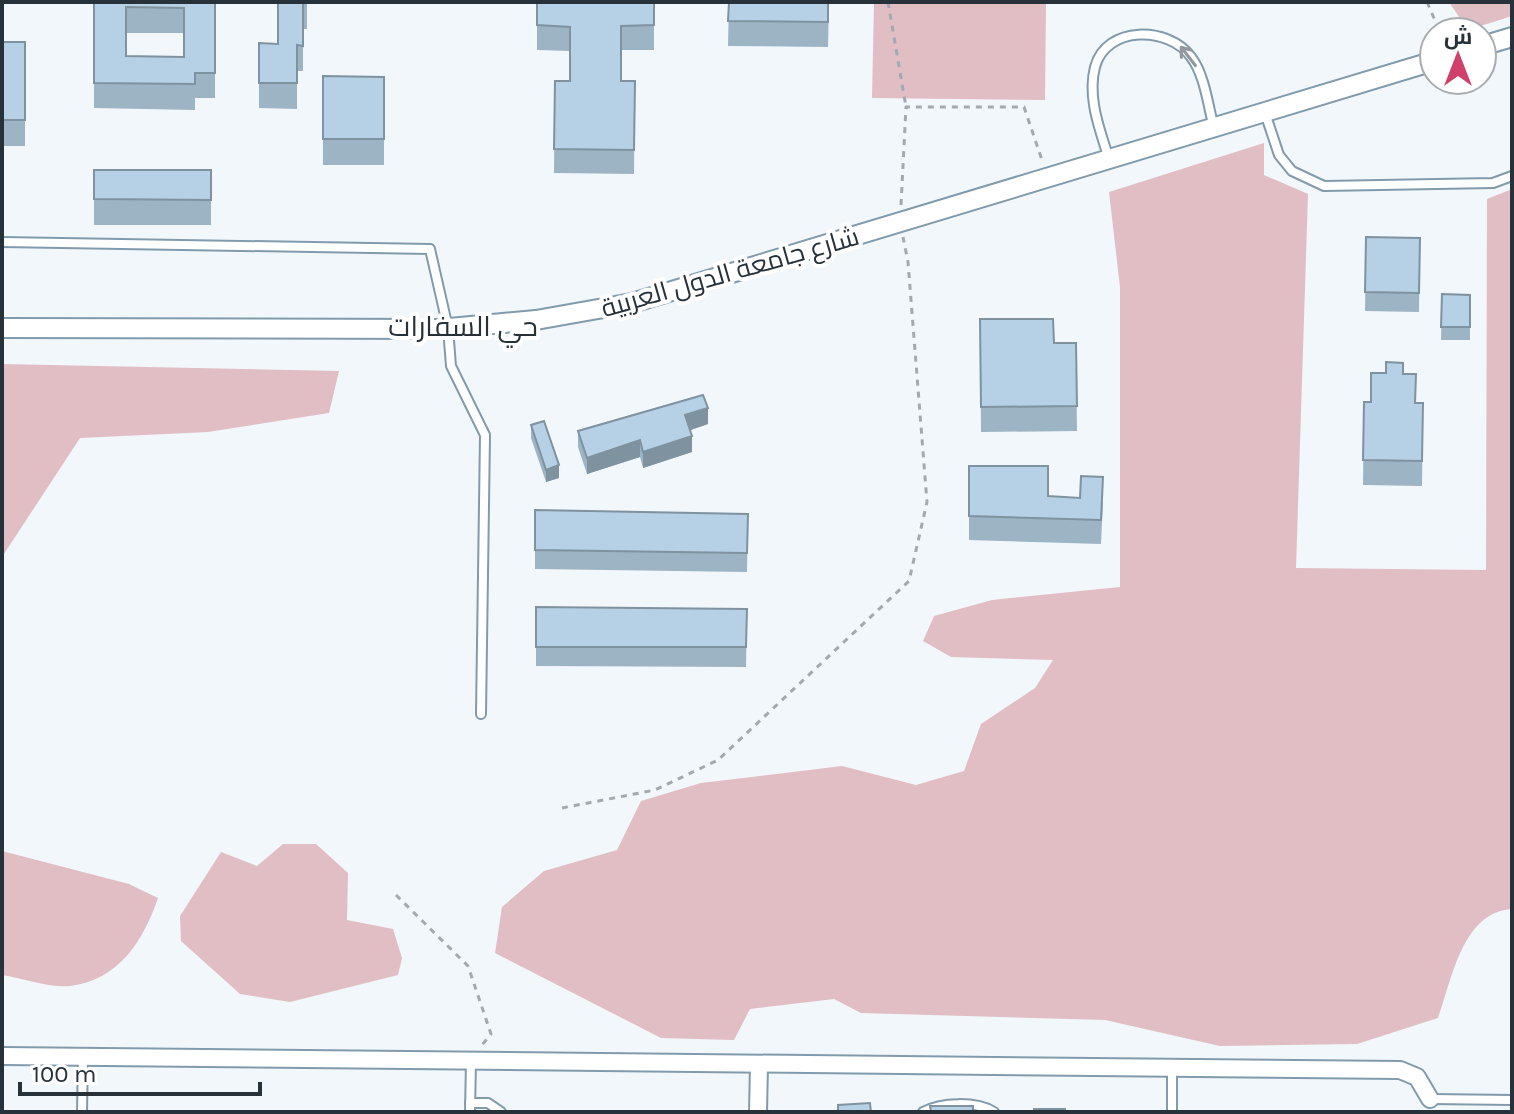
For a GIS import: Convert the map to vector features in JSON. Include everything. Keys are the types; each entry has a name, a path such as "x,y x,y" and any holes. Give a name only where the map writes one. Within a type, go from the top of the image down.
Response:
{"street":[{"name":"شارع جامعة الدول العربية","path":"2,328 448,328 536,320 632,303 1418,66"},
{"path":"2,1056 1400,1070 1417,1077 1429,1108"},
{"path":"758,1112 759,1065"}],"lane":[{"path":"1109,160 1095,112 1093,85 1096,64 1107,48 1122,38 1152,34 1166,36 1180,46 1198,70 1215,129"},
{"path":"1265,113 1279,155 1292,171 1324,186 1493,183 1512,176"},
{"path":"2,242 430,249 448,328 451,366 485,435 481,714"},
{"path":"82,1112 83,1057"},
{"path":"471,1061 470,1107 488,1103 501,1112"},
{"path":"1172,1070 1172,1112"},
{"path":"1429,1108 1475,1100 1512,1100"},
{"path":"1475,1100 1475,1112"},
{"path":"923,1112 935,1105 959,1105 984,1106 994,1112"}],"path":[{"path":"562,808 655,790 718,760 909,581 927,502 908,262 900,223 906,107 888,2"},
{"path":"906,107 1024,107 1048,178"},
{"path":"396,895 468,966 491,1034 471,1061"}],"shaded area":[{"path":"874,2 1046,2 1045,100 872,98"},
{"path":"1449,2 1512,2 1512,16 1498,20 1498,16 1458,16"},
{"path":"1264,143 1264,175 1308,194 1296,568 1486,570 1487,199 1512,189 1512,909 1495,913 1481,922 1470,935 1454,968 1438,1018 1357,1044 1220,1046 1105,1020 861,1013 834,999 750,1009 734,1040 661,1038 495,953 502,907 544,871 617,850 641,801 701,783 842,766 916,785 964,771 981,724 1035,688 1053,660 951,657 923,641 934,616 992,600 1120,587 1120,287 1109,192"},
{"path":"2,364 339,371 329,413 208,432 80,438 2,557"},
{"path":"283,844 316,844 348,873 347,920 393,929 402,958 398,975 290,1002 240,994 181,941 180,916 221,852 257,866"},
{"path":"2,851 129,884 158,898 145,929 127,956 102,976 70,986 54,986 2,975"}],"building":[{"path":"94,2 215,2 215,73 195,73 195,84 94,83","holes":["126,7 184,8 184,57 126,56"]},
{"path":"278,2 307,2 303,3 303,46 297,45 297,83 259,83 259,43 278,44"},
{"path":"537,2 654,2 654,25 621,26 621,81 635,81 634,150 554,149 555,81 570,81 570,27 537,25"},
{"path":"729,2 828,2 828,22 728,21"},
{"path":"2,42 25,42 25,120 2,120"},
{"path":"323,76 384,77 384,139 323,139"},
{"path":"94,170 211,170 211,200 94,199"},
{"path":"1366,237 1420,238 1419,293 1365,292"},
{"path":"1442,294 1470,295 1470,327 1441,327"},
{"path":"980,319 1053,319 1054,343 1076,343 1077,406 981,407"},
{"path":"1386,362 1403,363 1403,374 1416,374 1415,403 1423,403 1422,461 1363,460 1364,402 1371,402 1371,373 1386,373"},
{"path":"703,395 708,408 685,415 692,436 643,452 640,440 587,458 578,431"},
{"path":"544,421 559,465 546,470 531,425"},
{"path":"969,466 1048,466 1048,496 1080,498 1081,476 1103,477 1101,520 969,516"},
{"path":"535,510 748,514 747,553 535,550"},
{"path":"536,607 747,609 746,647 536,647"},
{"path":"870,1103 871,1112 838,1112 838,1105"},
{"path":"930,1106 973,1106 973,1112 931,1112"},
{"path":"1034,1109 1065,1109 1065,1112 1034,1112"}],"district":[{"name":"حي السفارات","path":"463,326"}]}
